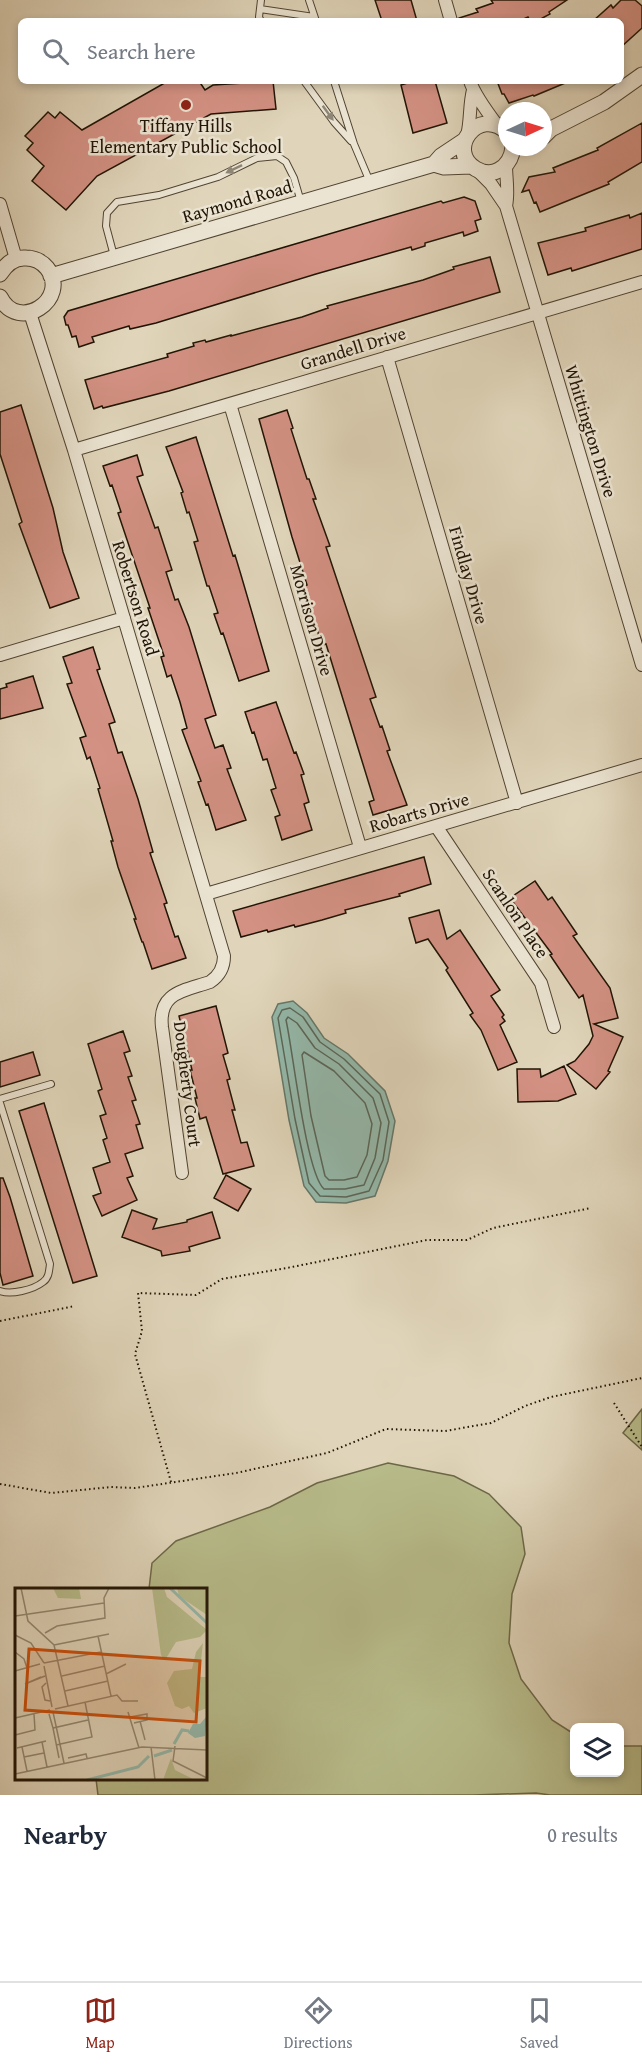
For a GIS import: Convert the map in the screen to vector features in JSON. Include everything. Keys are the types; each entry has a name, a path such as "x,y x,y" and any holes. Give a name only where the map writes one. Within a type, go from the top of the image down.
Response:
{"street":[{"path":"445,0 450,18"},
{"path":"552,128 604,102 642,75"},
{"path":"471,86 498,121"},
{"path":"471,86 471,118 464,153 474,168"},
{"name":"Raymond Road","path":"51,276 434,164 466,138 472,129 480,125 498,127"},
{"name":"Raymond Road","path":"434,164 444,168 474,168 482,172 495,172 510,157"},
{"name":"Whittington Drive","path":"506,207 508,194 506,181 510,157"},
{"name":"Whittington Drive","path":"474,168 491,184 506,207 642,665"},
{"path":"0,204 15,259"},
{"path":"0,274 3,268 15,259 34,259 47,269 53,285 48,301 42,308 30,313 16,312 8,308 0,297"},
{"name":"Grandell Drive","path":"74,450 642,282"},
{"name":"Robertson Road","path":"30,313 74,450 206,894"},
{"name":"Findlay Drive","path":"387,357 517,803"},
{"name":"Morrison Drive","path":"230,404 360,847"},
{"path":"0,654 124,618"},
{"name":"Robarts Drive","path":"206,894 642,765"},
{"name":"Scanlon Place","path":"435,826 541,983 554,1027"},
{"name":"Dougherty Court","path":"182,1173 161,1017 166,1001 174,994 210,982 218,976 222,967 224,956 206,894"}],"lane":[{"path":"259,18 261,0"},
{"path":"309,0 315,18"},
{"path":"260,9 310,18"},
{"path":"306,84 334,122 354,144"},
{"path":"335,84 354,144 370,183"},
{"path":"114,258 106,226 107,213 117,202 159,195 218,177 257,158 277,156 286,162 294,178 301,203"},
{"path":"0,1291 9,1293 44,1282 49,1275 50,1264 0,1101 51,1084"}],"path":[{"path":"171,1482 135,1354 142,1331 138,1293 196,1294 222,1279 292,1268 427,1240 467,1240 494,1228 591,1208"},
{"path":"0,1321 75,1306"},
{"path":"0,1484 51,1492 111,1487 135,1488 236,1473 327,1453 386,1429 445,1431 491,1423 525,1406 551,1397 642,1378"},
{"path":"614,1403 642,1447"}],"green space":[{"path":"642,1409 642,1450 623,1433"},
{"path":"388,1463 454,1476 489,1494 521,1527 525,1554 512,1594 509,1643 521,1679 552,1720 570,1731 570,1777 624,1777 624,1746 642,1746 642,1795 536,1793 98,1795 96,1780 207,1780 207,1588 149,1588 152,1563 176,1541 270,1507 317,1483"}],"water":[{"path":"293,1001 307,1013 324,1038 348,1054 385,1091 395,1121 388,1161 375,1196 346,1203 316,1202 304,1186 289,1120 272,1017 278,1004"}],"building":[{"path":"375,0 411,0 416,18 381,18"},
{"path":"491,0 567,0 543,18 459,18 478,12 476,9 493,3"},
{"path":"621,0 635,0 642,6 642,28 624,44 624,18 596,18 611,5 613,8"},
{"path":"163,84 201,84 205,90 213,85 273,84 276,109 211,114 97,176 66,210 32,181 44,166 27,150 33,143 25,136 48,112 55,118 60,112 82,130"},
{"path":"436,84 447,123 413,133 401,85"},
{"path":"498,84 563,84 512,102 508,102"},
{"path":"642,123 642,162 608,182 609,184 540,212 529,190 522,192 529,177 555,172 553,168 598,150 597,148"},
{"path":"464,197 475,201 481,219 475,221 478,231 464,236 463,232 425,243 425,246 412,250 411,247 316,274 156,323 130,329 129,326 92,337 94,342 79,347 76,336 72,337 66,325 64,317 68,311 441,201 443,203"},
{"path":"642,213 642,249 572,271 571,268 548,275 538,243"},
{"path":"490,257 500,292 169,391 94,409 85,380 168,357 167,354 194,346 193,343 205,340 206,342 302,317 328,308 327,306 423,280 454,269 453,267"},
{"path":"21,405 53,508 63,552 79,598 50,608 19,524 22,522 0,454 0,412"},
{"path":"287,410 307,479 309,479 316,499 313,499 330,546 326,547 376,697 370,699 380,727 382,726 390,750 387,751 407,805 373,815 369,802 374,800 326,644 322,645 303,586 307,585 259,419"},
{"path":"196,437 233,556 235,555 269,671 239,681 214,614 218,613 194,542 198,541 166,447"},
{"path":"137,455 143,475 137,477 155,528 158,527 172,570 166,572 175,600 178,599 189,627 216,715 205,719 215,748 223,745 231,768 227,769 246,820 216,830 182,730 187,728 180,702 171,675 167,677 161,657 164,656 148,608 150,608 118,513 121,512 103,466"},
{"path":"93,647 100,669 97,670 115,722 109,724 118,753 122,752 138,799 153,852 150,853 167,903 164,904 175,937 178,936 186,958 152,969 118,867 98,789 100,788 90,757 87,759 80,738 86,736 67,684 72,683 63,657"},
{"path":"33,676 43,708 0,719 0,689 7,687 6,684"},
{"path":"276,702 304,774 301,775 309,802 304,804 312,830 282,840 275,817 280,815 271,790 276,788 267,759 263,760 245,712"},
{"path":"424,857 431,884 399,894 400,896 345,910 346,913 322,920 241,937 233,911"},
{"path":"535,881 548,900 552,897 577,934 573,936 610,988 618,1018 594,1024 623,1037 608,1071 610,1072 596,1089 567,1065 575,1061 593,1036 583,995 579,998 550,955 552,954 510,898"},
{"path":"439,910 447,939 460,930 500,990 491,996 504,1015 502,1017 505,1021 500,1025 517,1062 498,1070 481,1030 470,1015 473,1013 446,970 448,968 428,939 416,943 409,918"},
{"path":"216,1006 228,1053 223,1055 230,1079 227,1080 235,1110 232,1110 241,1143 247,1142 254,1166 223,1174 206,1117 200,1119 190,1070 192,1070 179,1016"},
{"path":"123,1031 130,1051 124,1053 132,1076 128,1077 136,1100 132,1101 140,1124 136,1125 143,1148 125,1154 133,1176 127,1178 137,1200 102,1216 93,1196 101,1193 93,1168 110,1162 103,1140 107,1138 100,1116 106,1114 98,1091 102,1089 88,1044"},
{"path":"33,1052 40,1075 0,1087 0,1062"},
{"path":"564,1066 576,1094 558,1101 518,1102 517,1069 540,1069 541,1077"},
{"path":"44,1103 97,1276 73,1283 19,1111"},
{"path":"226,1175 251,1189 238,1211 214,1198"},
{"path":"0,1178 3,1178 10,1197 33,1276 3,1285 0,1273"},
{"path":"132,1210 157,1219 153,1229 187,1222 187,1220 212,1212 220,1238 189,1247 190,1251 162,1256 161,1251 122,1237"}],"place":[{"name":"Tiffany Hills Elementary Public School","path":"186,105"}]}
